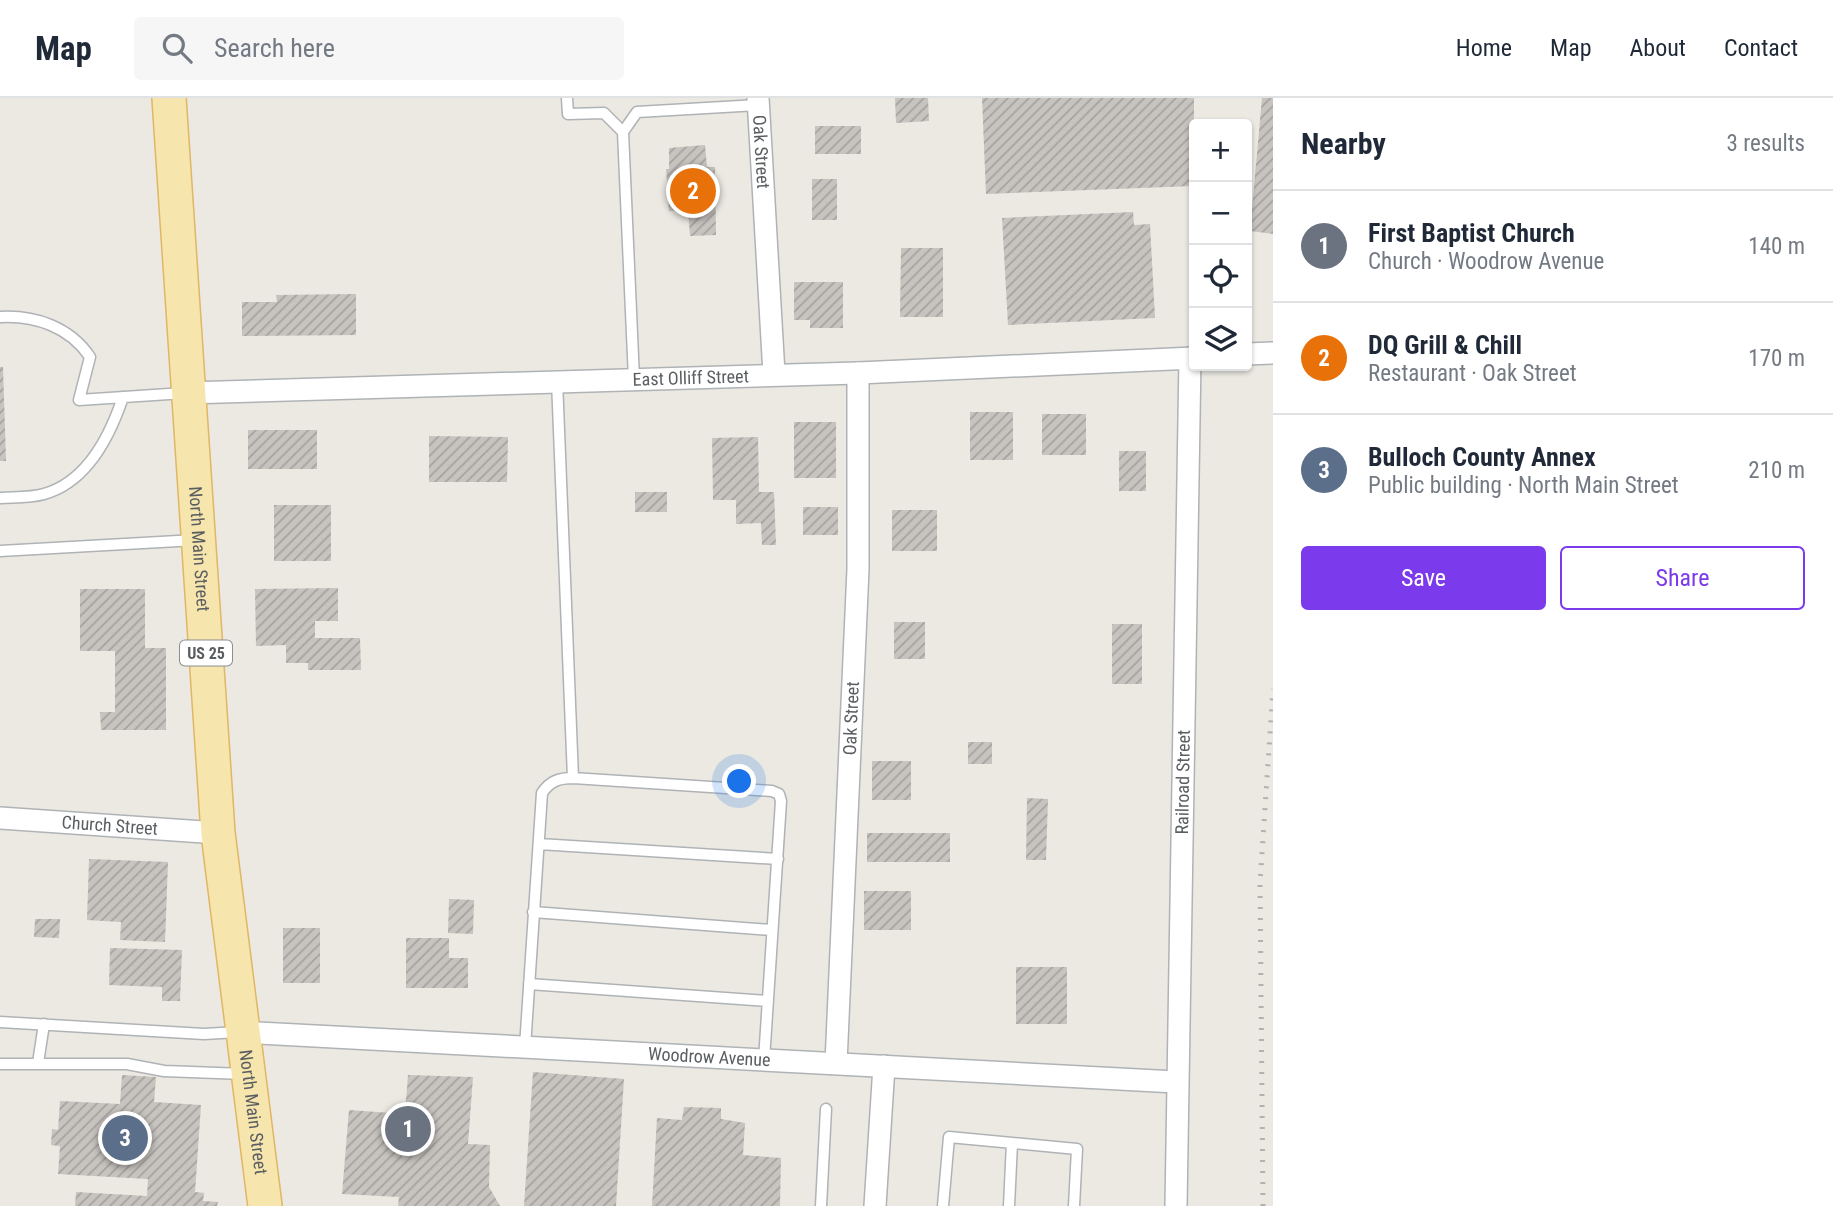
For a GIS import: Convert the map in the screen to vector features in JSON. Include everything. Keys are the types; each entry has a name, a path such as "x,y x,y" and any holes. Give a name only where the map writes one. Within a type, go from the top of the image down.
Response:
{"main road":[{"name":"North Main Street","path":"169,98 218,833 265,1206"}],"street":[{"name":"Oak Street","path":"758,101 774,374"},
{"path":"1252,354 1273,353"},
{"name":"East Olliff Street","path":"187,393 858,373 1189,358"},
{"name":"Railroad Street","path":"1176,1206 1176,1082 1192,371"},
{"name":"Oak Street","path":"836,1063 858,569 858,373"},
{"name":"Church Street","path":"0,818 218,833"},
{"name":"Woodrow Avenue","path":"241,1032 1176,1082"},
{"path":"875,1206 884,1066"}],"lane":[{"path":"567,98 568,114 604,113 623,132"},
{"path":"634,379 623,132 637,112 758,101"},
{"path":"0,317 37,320 79,340 90,357 79,400 187,393"},
{"path":"557,381 573,778"},
{"path":"0,498 42,495 66,485 97,455 123,397"},
{"path":"0,551 198,540"},
{"path":"525,1047 541,793 547,785 559,778 573,778 772,791 779,794 782,801 764,1059"},
{"path":"539,844 778,859"},
{"path":"533,912 772,930"},
{"path":"529,984 768,1001"},
{"path":"0,1021 204,1034 241,1032"},
{"path":"38,1063 44,1024"},
{"path":"0,1064 127,1064 164,1071 247,1074"},
{"path":"821,1206 826,1109"},
{"path":"943,1206 949,1137 1077,1149 1074,1206"},
{"path":"1009,1206 1012,1143"}],"building":[{"path":"895,98 928,98 929,121 896,123"},
{"path":"982,98 1194,98 1194,119 1189,119 1189,186 986,194"},
{"path":"1262,98 1273,98 1273,234 1252,231"},
{"path":"815,126 861,126 861,154 815,154"},
{"path":"705,145 707,167 715,167 716,235 690,236 688,210 669,211 666,169 669,169 669,148"},
{"path":"812,179 837,179 837,220 812,220"},
{"path":"1133,212 1134,225 1150,224 1155,318 1008,325 1002,218"},
{"path":"901,248 943,248 943,317 900,317"},
{"path":"794,282 843,282 843,328 810,328 810,320 794,320"},
{"path":"356,294 356,335 242,336 242,302 277,302 276,295"},
{"path":"0,367 3,367 6,461 0,461"},
{"path":"970,412 1013,412 1013,460 970,460"},
{"path":"1042,414 1086,414 1086,455 1042,455"},
{"path":"794,422 836,422 836,478 794,478"},
{"path":"248,430 317,430 317,469 248,469"},
{"path":"429,436 508,437 507,482 429,482"},
{"path":"758,437 759,492 774,492 776,545 762,545 761,523 736,524 736,500 713,500 712,438"},
{"path":"1119,451 1146,451 1146,491 1119,491"},
{"path":"635,492 667,492 667,512 635,512"},
{"path":"274,505 331,505 331,561 274,561"},
{"path":"803,507 838,507 838,535 803,535"},
{"path":"892,510 937,510 937,551 892,551"},
{"path":"338,588 338,621 315,621 315,638 360,638 361,670 308,670 308,663 286,663 286,645 256,646 255,589"},
{"path":"80,589 145,589 145,648 166,648 166,730 101,730 100,712 115,712 115,651 80,651"},
{"path":"894,622 925,622 925,659 894,659"},
{"path":"1112,624 1142,624 1142,684 1112,684"},
{"path":"968,742 992,742 992,764 968,764"},
{"path":"872,761 911,761 911,800 872,800"},
{"path":"1027,798 1048,799 1046,860 1026,860"},
{"path":"867,833 950,833 950,862 867,862"},
{"path":"89,859 168,862 165,942 120,940 121,922 87,920"},
{"path":"864,891 911,891 911,930 864,930"},
{"path":"449,899 474,900 473,934 448,933"},
{"path":"35,919 60,919 59,938 34,937"},
{"path":"283,928 320,928 320,983 283,983"},
{"path":"406,938 449,938 449,958 468,958 468,988 406,988"},
{"path":"110,948 182,950 180,1001 162,1001 162,987 109,985"},
{"path":"1016,967 1067,967 1067,1024 1016,1024"},
{"path":"533,1072 624,1079 616,1206 524,1206"},
{"path":"122,1075 156,1077 154,1102 201,1105 195,1192 204,1193 203,1201 218,1202 217,1206 75,1206 76,1192 147,1196 148,1179 58,1174 60,1146 51,1145 52,1129 58,1130 60,1101 120,1104"},
{"path":"408,1075 473,1077 468,1144 490,1145 489,1187 500,1206 398,1206 399,1197 342,1194 349,1110 405,1114"},
{"path":"684,1107 721,1108 721,1119 745,1123 743,1155 781,1158 780,1206 652,1206 657,1118 682,1120"}],"railway":[{"path":"1263,1206 1260,883 1273,689"}],"place":[{"name":"DQ Grill & Chill","path":"693,191"},
{"name":"First Baptist Church","path":"408,1129"},
{"name":"Bulloch County Annex","path":"125,1138"}]}
